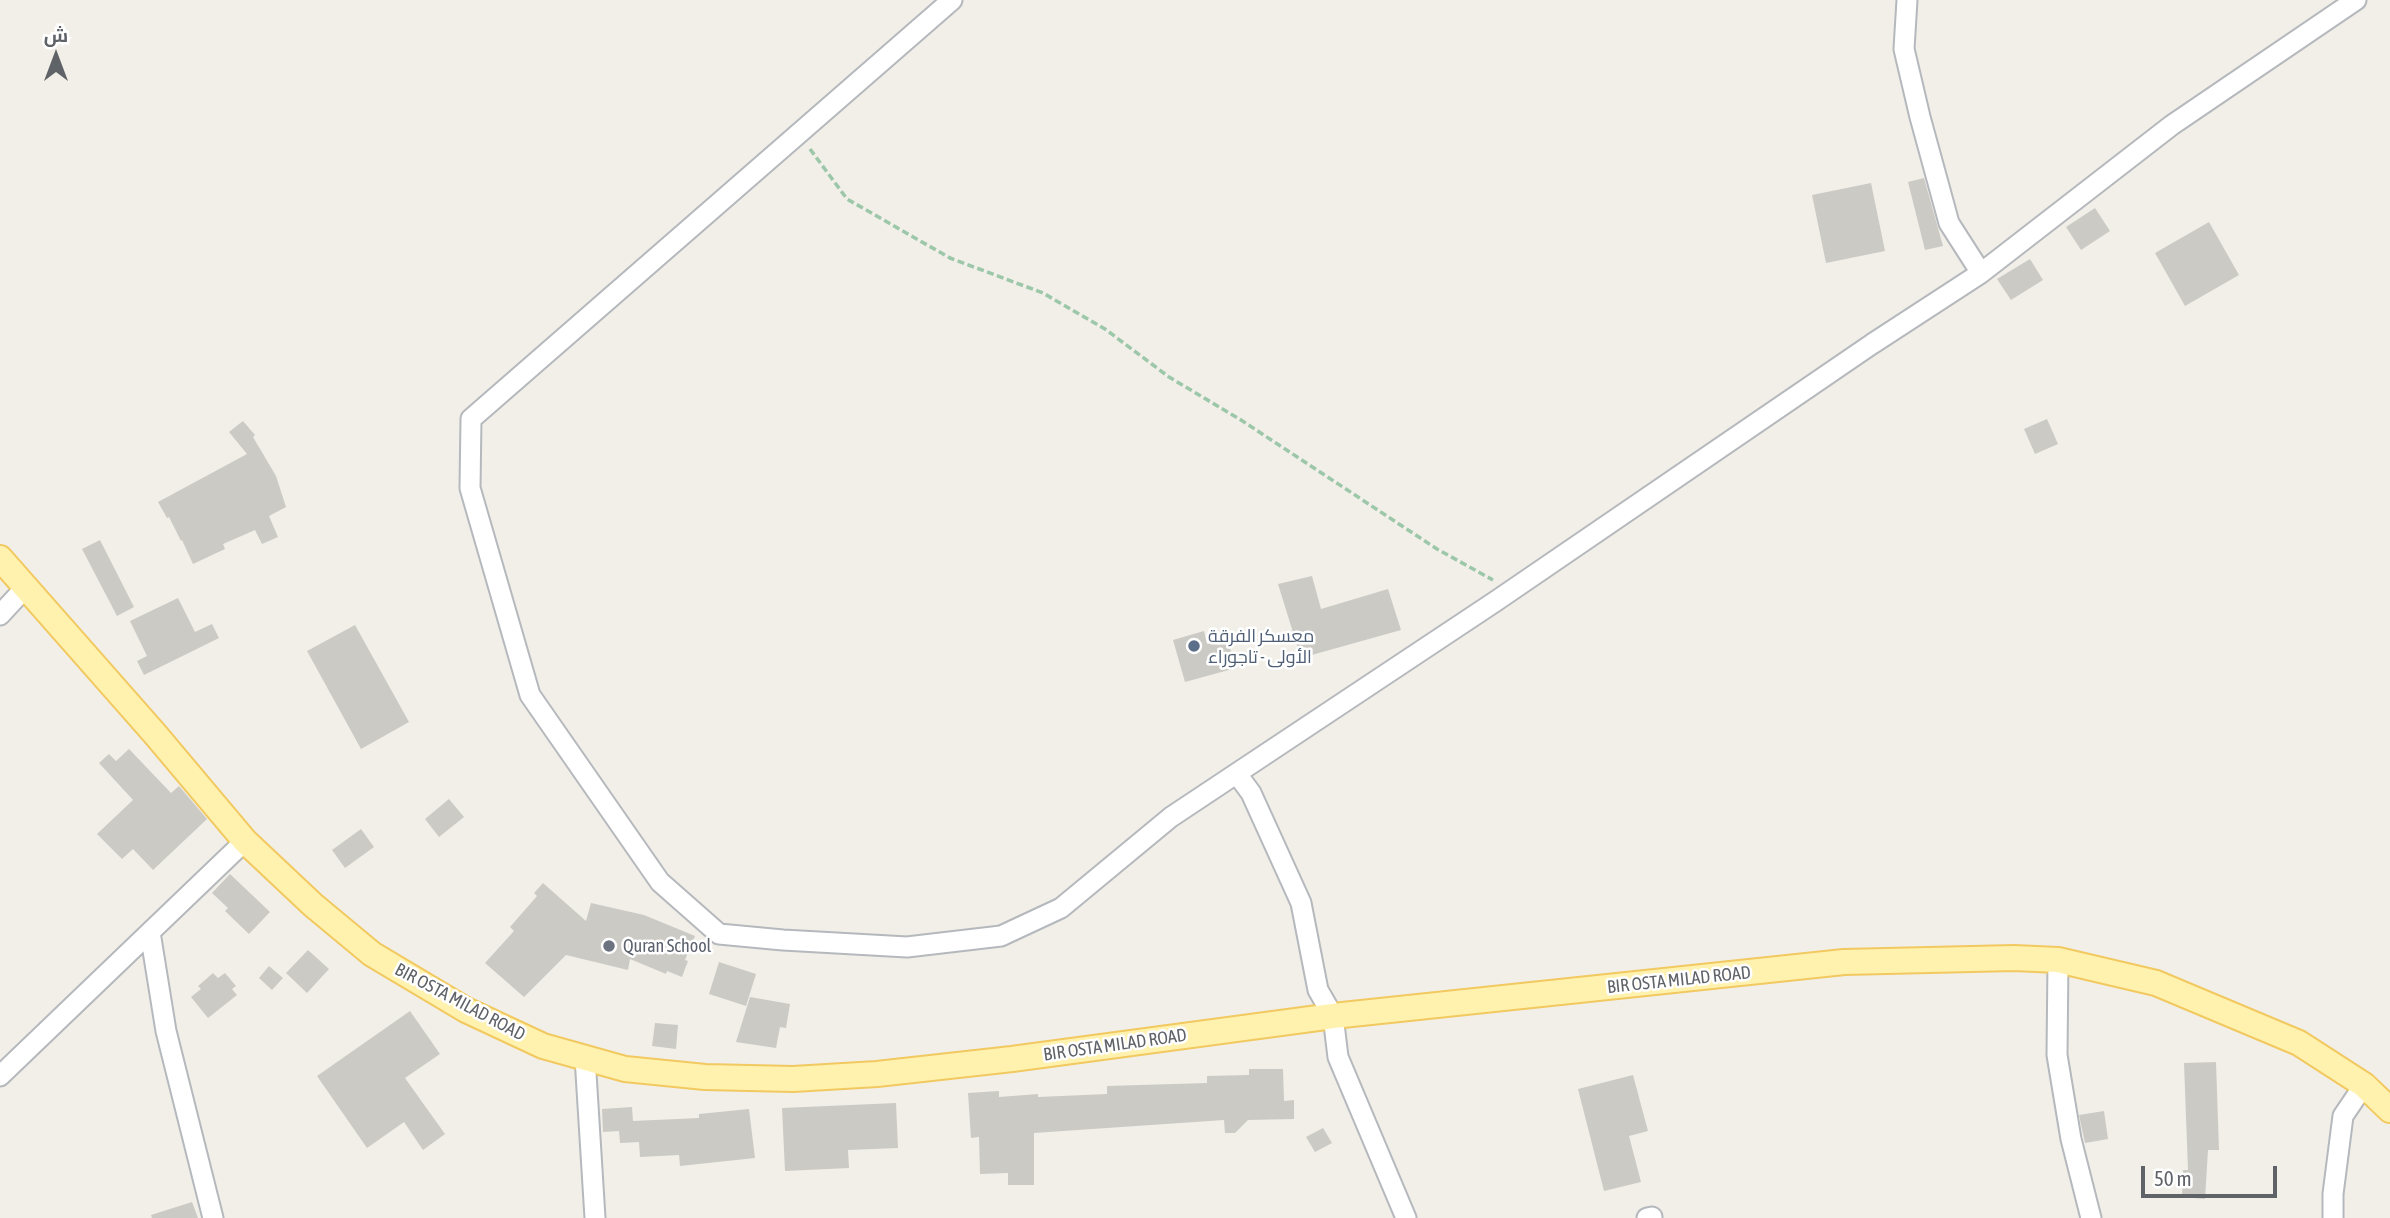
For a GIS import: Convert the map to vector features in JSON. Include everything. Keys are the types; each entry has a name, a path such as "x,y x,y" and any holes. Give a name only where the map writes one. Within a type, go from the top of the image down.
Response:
{"main road":[{"name":"BIR OSTA MILAD ROAD","path":"0,558 245,841 313,905 372,954 466,1010 543,1046 625,1069 705,1077 793,1079 853,1075 1012,1059 1333,1016 1844,962 2014,958 2058,960 2156,983 2208,1004 2299,1043 2364,1085 2390,1110"}],"street":[{"path":"952,0 471,419 470,488 530,695 660,881 719,934 907,947 1001,936 1061,908 1171,817 1496,601 1872,344 1981,274 2172,125 2356,0"},
{"path":"1907,0 1904,49 1920,117 1949,223 1981,274"},
{"path":"0,615 25,588"},
{"path":"1237,774 1251,793 1301,903 1318,990 1333,1016 1338,1057 1406,1218"},
{"path":"0,1076 245,841"},
{"path":"150,932 166,1031 212,1218"},
{"path":"2058,960 2057,1055 2071,1139 2091,1218"},
{"path":"585,1057 595,1218"},
{"path":"2333,1218 2333,1194 2343,1116 2364,1085"}],"path":[{"path":"798,133 847,199 950,258 1043,293 1105,329 1168,377 1241,420 1437,549 1503,585"}],"building":[{"path":"1924,178 1943,246 1925,250 1908,182"},
{"path":"1871,183 1885,251 1826,263 1812,195"},
{"path":"2095,208 2110,231 2081,250 2066,227"},
{"path":"2209,222 2239,275 2185,306 2155,253"},
{"path":"2030,259 2043,280 2011,300 1997,279"},
{"path":"2047,419 2058,444 2035,454 2024,429"},
{"path":"243,421 255,435 253,437 276,476 286,507 269,516 278,537 262,544 255,530 223,544 225,549 193,564 182,540 158,502 247,454 229,432"},
{"path":"100,540 134,607 117,616 82,549"},
{"path":"1312,576 1321,609 1388,589 1401,630 1301,658 1278,584"},
{"path":"178,598 195,632 212,624 219,638 144,675 137,661 147,656 130,621"},
{"path":"355,625 409,722 361,749 307,651"},
{"path":"1204,631 1207,644 1227,638 1236,668 1185,682 1173,640"},
{"path":"129,749 171,793 179,786 207,819 153,870 133,849 122,859 97,834 133,800 99,763 109,754 116,761"},
{"path":"449,799 464,817 439,837 425,819"},
{"path":"361,829 374,847 345,868 332,850"},
{"path":"230,874 270,912 249,934 225,911 228,908 212,893"},
{"path":"543,883 586,921 591,903 644,915 695,936 685,960 688,961 682,977 667,971 666,974 630,959 628,970 566,955 524,997 485,963 514,931 510,927 537,896 534,893"},
{"path":"308,950 329,969 307,993 286,973"},
{"path":"719,962 756,974 746,1006 709,994"},
{"path":"269,966 283,978 272,990 259,978"},
{"path":"213,973 218,978 225,973 236,986 232,989 237,995 208,1018 191,997 201,989 198,986"},
{"path":"750,997 790,1004 786,1028 780,1027 776,1048 736,1042"},
{"path":"410,1011 440,1054 405,1078 445,1134 423,1150 404,1122 367,1148 317,1076"},
{"path":"655,1023 678,1025 676,1049 652,1046"},
{"path":"2216,1062 2219,1150 2208,1150 2205,1199 2182,1197 2183,1170 2188,1170 2184,1063"},
{"path":"1249,1069 1283,1069 1284,1101 1294,1100 1294,1119 1248,1120 1235,1133 1225,1133 1224,1120 1034,1133 1034,1185 1008,1185 1008,1173 980,1174 979,1137 971,1138 968,1093 999,1091 999,1097 1107,1094 1107,1086 1207,1083 1207,1076 1249,1075"},
{"path":"1633,1075 1648,1131 1629,1136 1641,1182 1604,1191 1578,1089"},
{"path":"896,1103 898,1148 848,1150 849,1168 785,1171 782,1108"},
{"path":"632,1107 633,1121 699,1118 699,1114 749,1109 755,1158 680,1166 679,1155 640,1157 639,1142 620,1143 619,1131 603,1132 602,1109"},
{"path":"2104,1111 2108,1139 2085,1143 2079,1115"},
{"path":"1323,1128 1332,1143 1315,1152 1306,1137"},
{"path":"192,1202 198,1218 152,1218 151,1215"}],"place":[{"name":"معسكر الفرقة الأولى - تاجوراء","path":"1194,646"},
{"name":"Quran School","path":"609,946"}]}
